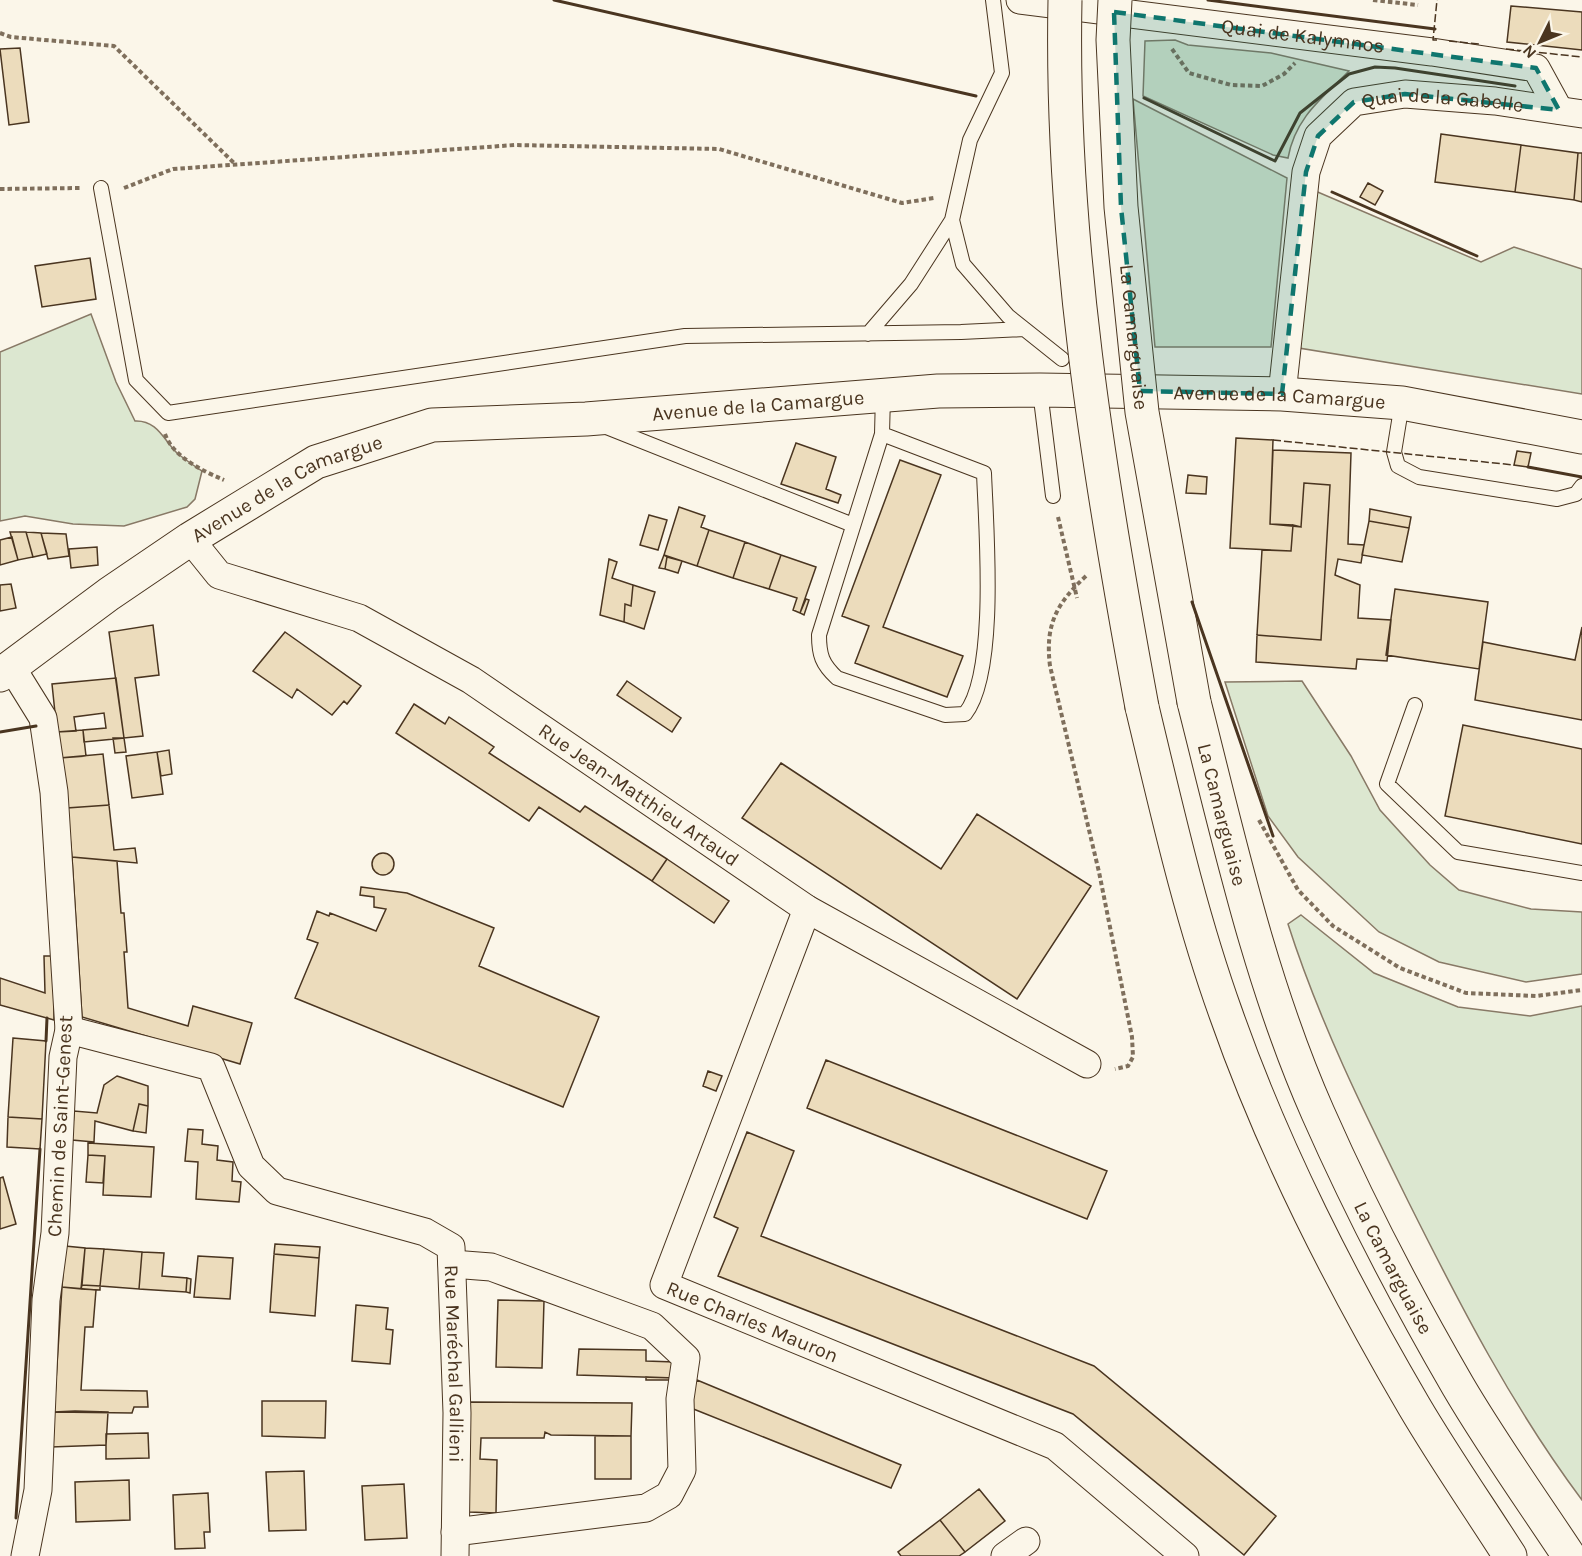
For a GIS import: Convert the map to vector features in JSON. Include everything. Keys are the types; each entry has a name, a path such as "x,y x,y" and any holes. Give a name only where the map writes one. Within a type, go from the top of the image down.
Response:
{"main road":[{"path":"1065,0 1064,39 1072,210 1092,407 1114,559 1142,707 1186,894 1226,1015 1270,1127 1336,1268 1415,1408 1510,1556"},
{"name":"La Camarguaise","path":"1115,0 1113,40 1121,207 1142,412 1194,702 1240,886 1276,1004 1318,1112 1389,1260 1459,1388 1569,1556"},
{"name":"Avenue de la Camargue","path":"6,671 109,594 190,539 316,462 432,425 586,419 938,391 1040,390 1282,394 1402,403 1582,436"}],"street":[{"name":"Quai de Kalymnos","path":"1020,0 1315,37 1536,68 1571,112"},
{"name":"Quai de la Gabelle","path":"1282,394 1306,172 1318,136 1354,102 1406,94 1495,101 1571,112"},
{"name":"Rue Jean-Matthieu Artaud","path":"190,539 219,575 359,618 471,680 807,909 1087,1064"},
{"name":"Chemin de Saint-Genest","path":"6,671 44,718 54,792 69,1030 63,1057 55,1233 46,1300 38,1490 25,1556"},
{"name":"Rue Charles Mauron","path":"807,909 664,1285 1055,1446 1185,1556"},
{"name":"Rue Maréchal Gallieni","path":"69,1030 211,1067 251,1166 278,1191 425,1232 451,1247 457,1413 455,1544"},
{"path":"452,1263 491,1267 652,1326 686,1358 680,1399 682,1470 669,1495 646,1508 455,1544"}],"lane":[{"path":"868,334 911,284 935,250 952,220 970,140 1002,73 993,0"},
{"path":"101,188 136,380 168,413 685,336 868,334 1024,328"},
{"path":"952,220 963,264 1008,316 1062,359"},
{"path":"1040,390 1053,496"},
{"path":"882,434 984,473 987,542 985,644 975,701 965,714 945,716 837,678 824,666 819,654 819,635 882,434 883,395"},
{"path":"1402,403 1394,452 1398,466 1419,477 1557,499 1576,494 1582,486"},
{"path":"586,419 853,525"},
{"path":"1415,705 1388,784 1458,852 1582,873"}],"path":[{"path":"1373,0 1418,5"},
{"path":"1158,18 1173,53 1189,73 1232,86 1262,87 1284,74 1301,57 1315,37"},
{"path":"0,33 11,37 114,46 235,165"},
{"path":"0,189 126,188 173,169 515,145 719,149 902,203 958,195"},
{"path":"168,413 164,425 166,437 185,459 232,484 265,493"},
{"path":"1053,496 1077,598"},
{"path":"1087,1064 1097,1062 1117,1070 1128,1066 1133,1057 1121,977 1099,872 1050,666 1049,631 1055,615 1074,587 1094,569"},
{"path":"1258,818 1298,890 1333,926 1400,968 1466,993 1536,996 1582,990"}],"highlighted area":[{"path":"1114,12 1536,68 1559,110 1405,94 1354,102 1318,136 1306,172 1282,394 1140,391 1121,207"}],"green space":[{"path":"1175,40 1188,45 1271,53 1349,71 1303,120 1288,158 1273,155 1143,96 1145,41"},
{"path":"1133,99 1287,178 1271,347 1155,347"},
{"path":"1313,190 1481,262 1514,247 1582,269 1582,394 1299,348"},
{"path":"91,314 116,382 135,421 155,428 178,454 202,471 195,499 187,507 124,526 73,524 25,516 0,521 0,352"},
{"path":"1302,681 1351,756 1380,810 1430,865 1459,890 1531,909 1582,912 1582,974 1526,982 1439,962 1379,932 1298,857 1268,816 1225,682"},
{"path":"1301,915 1374,973 1458,1007 1530,1016 1582,1006 1582,1500 1533,1429 1489,1355 1448,1280 1375,1135 1328,1031 1300,960 1288,924"}],"building":[{"path":"1511,6 1582,12 1582,50 1507,42"},
{"path":"20,48 29,122 9,125 0,49"},
{"path":"1441,134 1521,145 1515,192 1435,182"},
{"path":"1521,145 1578,153 1574,200 1515,192"},
{"path":"1578,153 1582,153 1582,202 1574,200"},
{"path":"1368,183 1383,191 1375,205 1360,197"},
{"path":"90,258 96,299 42,307 35,266"},
{"path":"1236,438 1273,440 1270,524 1293,525 1291,551 1230,548"},
{"path":"796,443 836,457 826,489 841,495 838,503 781,484"},
{"path":"1273,450 1351,453 1348,544 1364,545 1361,563 1338,559 1335,575 1360,585 1358,618 1391,620 1387,661 1357,659 1356,669 1256,662 1257,635 1321,640 1330,485 1304,483 1301,527 1270,524"},
{"path":"1517,451 1531,453 1528,467 1514,465"},
{"path":"900,460 941,475 883,627 963,656 947,697 855,663 869,626 842,616"},
{"path":"1188,475 1207,477 1206,494 1186,493"},
{"path":"1304,483 1330,485 1321,640 1257,635 1262,550 1291,551 1293,525 1301,527"},
{"path":"679,507 705,516 701,527 709,530 697,566 664,555"},
{"path":"1370,509 1411,517 1409,528 1369,521"},
{"path":"649,515 667,520 658,550 640,545"},
{"path":"1369,521 1409,528 1402,562 1362,555"},
{"path":"709,530 745,542 733,578 697,566"},
{"path":"10,532 26,532 33,557 18,560"},
{"path":"26,532 41,533 47,554 33,557"},
{"path":"41,533 66,534 69,556 48,559"},
{"path":"12,537 18,560 0,565 0,540"},
{"path":"745,542 781,555 769,589 733,578"},
{"path":"97,547 98,565 71,568 69,549"},
{"path":"664,555 667,557 665,569 659,568"},
{"path":"781,555 816,567 800,613 793,610 797,598 769,589"},
{"path":"667,557 682,561 678,573 665,569"},
{"path":"609,559 617,562 612,578 633,585 631,606 625,604 624,622 600,615"},
{"path":"11,584 16,608 0,611 0,585"},
{"path":"633,585 655,592 644,629 624,622 625,604 631,606"},
{"path":"1395,589 1488,602 1479,669 1386,655"},
{"path":"806,599 809,600 804,615 800,613"},
{"path":"153,625 159,675 135,678 143,736 124,738 109,632"},
{"path":"1582,627 1582,720 1475,700 1483,642 1575,660"},
{"path":"285,632 361,686 347,704 344,701 332,715 297,689 292,698 253,671"},
{"path":"116,678 124,738 84,742 83,730 106,728 104,713 74,717 76,731 57,732 52,684"},
{"path":"627,681 681,718 672,732 617,695"},
{"path":"414,704 445,724 449,717 494,747 489,753 580,812 585,806 667,859 652,881 539,807 529,821 396,733"},
{"path":"1463,725 1582,749 1582,844 1445,816"},
{"path":"83,730 86,756 60,758 57,732"},
{"path":"113,738 124,738 126,752 115,753"},
{"path":"169,750 172,774 161,776 157,752"},
{"path":"157,752 163,794 132,798 126,756"},
{"path":"103,754 109,805 67,808 60,758"},
{"path":"781,763 941,869 977,814 1091,886 1017,999 742,818"},
{"path":"109,805 114,850 135,848 137,863 72,857 67,808"},
{"path":"383,853 391,856 394,864 391,872 383,875 375,872 372,864 375,856"},
{"path":"72,857 117,861 127,952 124,952 128,1008 188,1026 193,1006 252,1023 240,1064 82,1017"},
{"path":"667,859 729,901 714,923 652,881"},
{"path":"361,887 407,893 494,928 479,966 599,1017 563,1107 295,998 318,943 307,939 317,911 329,916 330,913 376,931 386,909 374,907 374,897 360,895"},
{"path":"44,956 54,956 54,1020 0,1005 0,978 45,993"},
{"path":"13,1038 46,1041 42,1119 8,1117"},
{"path":"826,1060 1107,1171 1087,1219 807,1108"},
{"path":"708,1071 722,1076 716,1091 703,1086"},
{"path":"117,1076 148,1086 148,1106 139,1104 133,1131 95,1121 94,1142 72,1140 74,1111 97,1113 104,1085"},
{"path":"139,1104 148,1106 146,1133 133,1131"},
{"path":"8,1117 42,1119 40,1149 7,1147"},
{"path":"188,1129 203,1130 202,1144 218,1146 217,1160 233,1162 232,1181 241,1182 239,1202 196,1199 198,1162 185,1161"},
{"path":"747,1132 794,1151 761,1236 1094,1366 1276,1516 1244,1555 1073,1414 718,1276 738,1228 714,1217"},
{"path":"88,1143 154,1147 151,1197 103,1195 105,1156 88,1155"},
{"path":"88,1155 105,1156 103,1183 86,1182"},
{"path":"3,1177 16,1224 0,1229 0,1178"},
{"path":"275,1244 320,1247 319,1258 274,1254"},
{"path":"65,1246 85,1248 81,1289 62,1287"},
{"path":"85,1248 104,1249 100,1286 82,1285"},
{"path":"104,1249 142,1252 139,1289 100,1286"},
{"path":"142,1252 164,1253 162,1276 187,1278 186,1292 139,1289"},
{"path":"274,1254 319,1258 315,1316 270,1312"},
{"path":"198,1256 233,1258 230,1299 194,1297"},
{"path":"187,1278 191,1279 190,1293 186,1292"},
{"path":"82,1285 100,1286 100,1290 81,1289"},
{"path":"62,1287 96,1290 93,1327 85,1327 81,1390 147,1391 148,1407 134,1407 132,1413 54,1412"},
{"path":"498,1300 544,1301 542,1368 496,1367"},
{"path":"356,1305 388,1308 386,1329 393,1330 390,1364 352,1361"},
{"path":"579,1349 646,1350 646,1361 675,1362 674,1378 577,1375"},
{"path":"646,1377 674,1378 674,1380 646,1380"},
{"path":"697,1380 901,1465 891,1488 686,1406"},
{"path":"262,1401 326,1401 325,1438 262,1436"},
{"path":"469,1402 632,1403 631,1436 551,1435 545,1432 544,1438 481,1438 480,1459 497,1460 496,1513 469,1512"},
{"path":"54,1412 108,1412 106,1445 51,1447"},
{"path":"148,1433 149,1458 106,1459 106,1434"},
{"path":"595,1436 631,1436 631,1479 595,1479"},
{"path":"304,1471 306,1530 269,1531 266,1472"},
{"path":"129,1480 130,1520 76,1522 75,1482"},
{"path":"404,1484 407,1538 365,1540 362,1486"},
{"path":"979,1489 1005,1521 965,1552 940,1520"},
{"path":"208,1493 210,1532 204,1532 205,1548 175,1549 173,1495"},
{"path":"940,1520 965,1552 959,1556 901,1556 898,1552"}],"fence":[{"path":"1437,0 1433,40 1437,40"},
{"path":"1449,41 1479,44"},
{"path":"1506,49 1582,57"},
{"path":"1273,440 1514,465"}],"wall":[{"path":"554,0 976,96"},
{"path":"1208,0 1435,29"},
{"path":"1144,98 1275,161 1300,113 1349,74 1375,67 1395,68 1515,86"},
{"path":"1332,192 1477,256"},
{"path":"1528,467 1582,477"},
{"path":"1192,602 1273,836"},
{"path":"0,732 36,726"},
{"path":"46,1041 47,1018"},
{"path":"16,1518 40,1149"}]}
